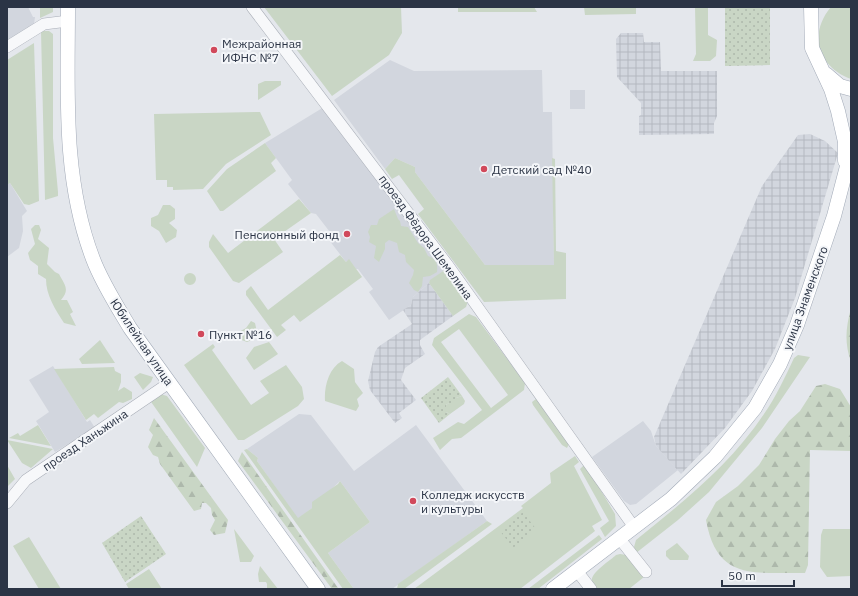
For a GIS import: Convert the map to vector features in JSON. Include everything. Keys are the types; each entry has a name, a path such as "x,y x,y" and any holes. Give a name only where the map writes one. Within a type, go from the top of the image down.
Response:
{"main road":[{"name":"Юбилейная улица","path":"68,7 70,153 72,179 79,215 93,260 111,297 130,328 318,589"},
{"path":"811,7 812,48 835,99 841,121 844,142 845,168"},
{"path":"811,32 814,18 820,7"},
{"path":"819,66 832,80 851,89"},
{"name":"улица Знаменского","path":"552,589 671,499 715,457 755,408 780,364 797,325 834,216 845,168 851,151"}],"street":[{"name":"проезд Фёдора Шемелина","path":"252,7 447,264 634,527"},
{"path":"7,47 44,24 68,21"},
{"name":"проезд Ханьжина","path":"7,503 26,480 169,383"},
{"path":"619,538 646,572"},
{"path":"577,571 591,589"}],"shaded area":[{"path":"7,7 28,7 33,17 35,17 34,24 7,42"},
{"path":"621,33 643,33 644,42 660,42 661,71 717,71 717,116 714,123 714,134 639,135 641,103 617,77 616,39"},
{"name":"Детский сад №40","path":"390,60 414,71 542,70 543,112 552,112 554,265 485,265 415,172 415,167 395,158 385,169 334,100"},
{"path":"570,90 585,90 585,109 570,109"},
{"path":"324,107 446,269 431,280 413,297 411,305 389,320 369,292 373,289 349,260 346,262 329,240 333,236 316,214 311,213 288,184 292,180 265,143"},
{"path":"810,134 825,141 838,153 795,298 775,349 752,391 725,428 681,474 656,446 654,437 762,186 798,135"},
{"path":"10,183 27,211 22,216 23,231 19,248 7,257 7,185"},
{"path":"429,283 453,316 420,340 420,345 425,354 405,368 401,380 416,400 399,413 402,418 395,423 370,390 368,381 375,352 378,347 412,324 403,310 411,305 413,297"},
{"path":"53,366 87,422 90,420 95,428 77,441 76,439 55,452 36,421 49,412 29,380"},
{"name":"Колледж искусств и культуры","path":"299,414 311,415 354,471 416,425 487,521 392,589 354,589 328,553 370,522 340,481 312,508 298,519 257,461 258,458 247,449"},
{"path":"643,421 651,431 656,446 678,470 636,504 630,505 624,501 592,457"}],"green space":[{"path":"40,7 53,7 53,12 40,18"},
{"path":"264,7 401,7 402,33 389,55 332,96"},
{"path":"458,7 534,7 537,12 458,12"},
{"path":"584,7 636,7 636,14 585,15"},
{"path":"695,7 708,7 708,35 717,40 716,56 710,61 693,61 696,54"},
{"path":"725,7 770,7 770,65 725,66"},
{"path":"831,7 851,7 851,79 840,74 831,66 824,58 820,49 820,28 824,17"},
{"path":"41,31 49,31 53,34 53,138 58,192 58,196 45,200"},
{"path":"34,43 39,201 29,205 24,204 10,183 7,185 7,60"},
{"path":"265,81 281,81 281,85 258,100 258,84"},
{"path":"260,112 271,135 226,164 203,189 173,190 173,187 167,187 167,180 156,180 154,114"},
{"path":"265,143 276,158 271,163 276,171 223,211 220,211 207,191 227,169"},
{"path":"395,158 415,167 415,172 485,265 554,265 552,158 555,159 556,251 566,253 566,299 484,302 418,214 424,209 399,175 392,179 385,169"},
{"path":"299,199 311,213 274,239 283,252 239,283 233,281 209,247 209,242 213,234 228,253"},
{"path":"163,205 170,205 175,209 175,219 169,223 177,230 176,237 166,243 159,231 151,226 151,218 158,215"},
{"path":"394,209 401,226 408,227 418,243 424,248 428,256 433,258 437,264 437,272 430,276 423,277 422,286 418,292 414,290 409,283 414,270 406,262 405,255 399,252 397,243 389,240 385,243 385,249 379,262 374,258 376,246 369,242 370,237 368,232 371,225 377,225 379,219"},
{"path":"35,225 39,225 41,230 38,239 49,248 47,264 59,274 65,284 66,290 61,300 67,300 73,312 70,314 76,326 64,323 49,296 46,279 38,274 38,266 30,260 28,253 35,244 31,229"},
{"path":"340,255 346,262 349,259 362,277 300,322 294,315 281,325 286,330 277,337 246,295 246,291 251,286 268,310"},
{"path":"446,269 468,301 466,307 453,316 429,283 430,280"},
{"path":"188,273 192,273 196,279 192,285 188,285 184,281 184,277"},
{"path":"851,308 851,362 847,348 846,335"},
{"path":"469,314 476,317 525,383 524,390 461,438 452,439 440,450 433,438 458,422 464,424 482,410 432,345 434,338","holes":["459,329 508,395 491,408 441,342"]},
{"path":"251,321 255,323 257,332 254,339 247,342 239,339 239,332 246,328"},
{"path":"100,340 115,363 82,364 79,359"},
{"path":"269,342 278,354 254,370 246,358 254,347"},
{"path":"213,344 215,347 212,350 251,405 269,393 260,381 286,365 302,387 304,399 298,406 244,440 238,440 184,365"},
{"path":"798,355 810,357 762,428 709,492 678,520 636,553 634,547 636,540 705,482 751,432 772,401 794,358"},
{"path":"342,361 354,369 355,382 363,393 357,399 359,406 356,411 325,401 325,389 328,378 337,364"},
{"path":"114,367 115,371 121,374 121,382 118,391 124,387 132,392 132,399 123,403 119,402 98,418 94,414 86,420 54,369"},
{"path":"140,373 153,377 151,382 143,390 134,377"},
{"path":"448,377 462,396 456,398 454,404 449,403 446,405 446,412 450,414 439,423 421,398"},
{"path":"825,384 840,389 851,407 851,451 810,450 808,565 805,573 755,572 741,569 729,564 719,554 711,540 706,520 716,502 738,486 759,465 775,439 789,421 800,411 816,386"},
{"path":"160,394 167,396 205,448 197,467 149,399"},
{"path":"462,396 465,401 464,404 450,414 446,412 446,405"},
{"path":"536,399 569,444 567,448 562,445 533,405 532,402"},
{"path":"154,418 228,520 225,533 214,535 210,530 215,520 212,515 211,508 206,503 202,503 201,509 194,511 160,464 158,457 153,455 148,447 153,435 149,430"},
{"path":"38,425 51,446 9,438 18,433 20,436"},
{"path":"7,440 53,449 31,468 22,463"},
{"path":"247,449 258,458 257,461 298,518 312,508 312,502 340,481 370,522 328,553 354,589 343,589 244,450"},
{"path":"242,452 339,589 332,589 238,461"},
{"path":"575,456 579,462 574,466 602,520 592,526 595,531 520,589 414,589 523,508 521,506 551,483 550,473"},
{"path":"585,464 615,514 616,526 605,537 600,528 609,521 580,469"},
{"path":"7,465 15,479 7,487"},
{"path":"523,512 536,529 513,548 500,531"},
{"path":"141,516 166,554 125,582 102,543"},
{"path":"487,521 492,524 404,589 397,589 398,584"},
{"path":"234,529 254,556 251,562 240,562"},
{"path":"823,529 851,529 851,576 827,577 820,567 821,535"},
{"path":"599,535 602,539 538,589 528,589"},
{"path":"29,537 61,589 39,589 13,546"},
{"path":"677,543 689,556 688,560 670,560 666,556 666,551"},
{"path":"616,555 626,555 644,577 629,589 597,589 592,582 594,574"},
{"path":"260,566 278,589 267,589 266,582 259,582 258,574"},
{"path":"149,569 162,589 129,589 126,584"}],"place":[{"name":"Межрайонная ИФНС №7","path":"214,50"},
{"name":"Детский сад №40","path":"484,169"},
{"name":"Пенсионный фонд","path":"347,234"},
{"name":"Пункт №16","path":"201,334"},
{"name":"Колледж искусств и культуры","path":"413,501"}]}
